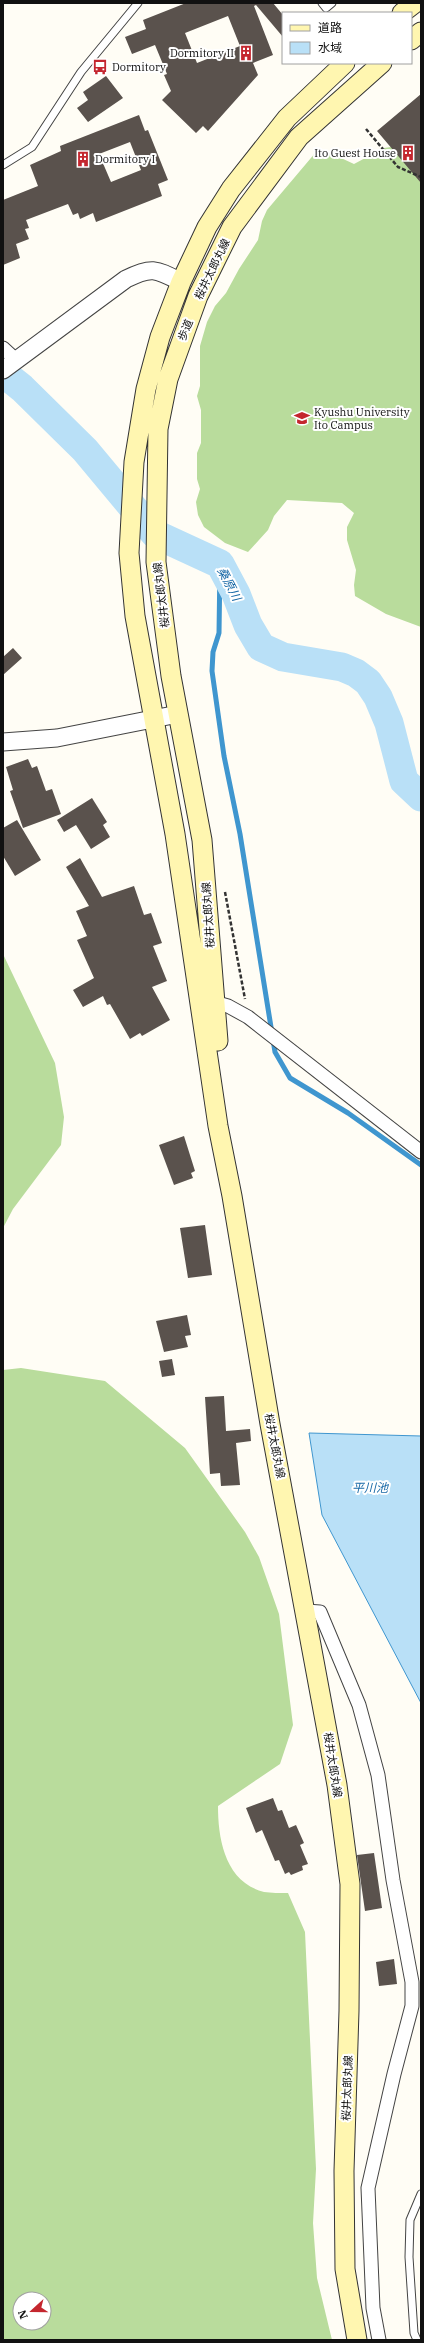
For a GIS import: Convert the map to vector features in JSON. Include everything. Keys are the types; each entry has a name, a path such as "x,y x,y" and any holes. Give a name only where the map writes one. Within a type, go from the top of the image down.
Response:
{"main road":[{"path":"403,12 414,3"},
{"path":"412,39 421,32"},
{"name":"桜井太郎丸線","path":"207,1000 153,719 135,616 129,553 134,462 146,388 160,337 181,282 207,227 232,189 287,118 344,64"},
{"name":"桜井太郎丸線","path":"358,2340 346,2269 345,2247 344,2171 350,2003 350,1884 336,1785 306,1611 270,1424 232,1196 218,1126 207,1000 202,840 171,676 156,562 156,488 158,429 168,379 198,296 232,227 299,137 381,64"}],"street":[{"path":"3,348 10,365 126,279 144,270 160,271 181,282"},
{"path":"3,742 57,738 178,714"},
{"path":"207,1000 248,1017 421,1152"},
{"path":"306,1611 320,1612 359,1705 378,1775 393,1880 412,1982 412,2006 394,2074 368,2188 373,2308 379,2340"}],"lane":[{"path":"3,164 32,148 81,72 138,3"},
{"path":"322,3 326,8 332,3"},
{"path":"418,2340 414,2333 409,2257 410,2220 421,2194"}],"path":[{"path":"366,129 398,167 421,177"}],"green space":[{"name":"Kyushu University Ito Campus","path":"398,146 421,153 421,627 386,614 355,596 354,585 356,570 347,540 347,527 354,513 342,503 287,500 274,516 268,530 248,552 225,543 204,527 198,515 196,502 200,489 197,479 197,453 201,443 201,410 197,396 200,386 200,346 207,322 215,306 226,293 239,269 258,240 262,221 267,210 316,152 328,152 354,164 384,148"},
{"path":"3,954 55,1063 64,1117 61,1145 13,1209 3,1228"},
{"path":"21,1368 105,1381 185,1448 245,1532 259,1557 279,1614 293,1725 280,1764 218,1806 218,1819 222,1845 226,1858 232,1869 240,1879 251,1887 264,1892 288,1893 305,1932 316,2169 313,2223 317,2278 332,2340 3,2340 3,1370"}],"water":[{"name":"平川池","path":"309,1433 421,1436 421,1703 322,1515"}],"building":[{"name":"Dormitory II","path":"186,3 273,3 282,14 282,36 256,5 254,6 273,55 253,63 258,75 208,131 203,126 196,133 162,100 171,91 164,75 167,74 155,45 132,54 125,37 146,29 143,20","holes":["228,16 240,46 197,63 185,33"]},
{"path":"106,76 123,98 88,122 77,108 88,100 83,92"},
{"name":"Ito Guest House","path":"421,94 421,183 377,131"},
{"path":"139,115 145,131 148,130 168,180 158,184 162,196 96,222 93,213 80,219 78,213 73,215 68,204 26,220 29,228 25,229 29,239 16,244 20,258 3,265 3,200 38,186 30,165 61,151 60,146","holes":["130,142 141,170 111,182 99,154"]},
{"path":"13,648 22,658 3,675 3,657"},
{"path":"28,759 32,768 37,766 46,791 52,789 61,814 23,828 10,791 13,790 6,767"},
{"path":"92,798 107,822 103,825 110,837 91,849 76,825 64,832 57,820"},
{"path":"17,820 41,860 15,876 3,856 3,828"},
{"path":"80,858 102,897 134,886 144,915 151,913 162,943 153,946 167,981 152,987 170,1020 142,1036 140,1033 130,1039 110,1004 107,1005 103,996 83,1007 73,990 94,978 77,940 87,936 76,911 89,906 66,867"},
{"path":"184,1136 195,1171 191,1173 193,1178 174,1185 159,1145"},
{"path":"205,1225 212,1275 188,1278 180,1228"},
{"path":"187,1315 191,1335 185,1336 188,1347 164,1352 156,1321"},
{"path":"172,1359 175,1375 162,1377 159,1361"},
{"path":"224,1396 226,1431 250,1429 251,1441 236,1443 240,1485 221,1486 220,1473 210,1474 205,1397"},
{"path":"273,1798 278,1811 282,1810 289,1828 296,1825 304,1843 300,1845 308,1864 302,1866 303,1870 291,1875 289,1872 285,1874 279,1860 275,1861 262,1830 256,1833 246,1808"},
{"path":"374,1853 382,1908 365,1911 357,1855"},
{"path":"394,1959 397,1984 379,1986 376,1962"}],"waterway":[{"name":"桑原川","path":"3,373 22,388 85,450 155,534 220,564 236,594 248,625 261,647 283,657 342,667 356,673 368,682 378,697 389,723 404,781 421,797"},
{"path":"220,564 219,633 213,652 212,671 224,756 240,834 275,1052 290,1078 348,1113 421,1165"}],"place":[{"name":"Dormitory II","path":"246,53"},
{"name":"Dormitory","path":"100,67"},
{"name":"Ito Guest House","path":"408,153"},
{"name":"Dormitory I","path":"83,159"},
{"name":"Kyushu University Ito Campus","path":"302,418"}]}
